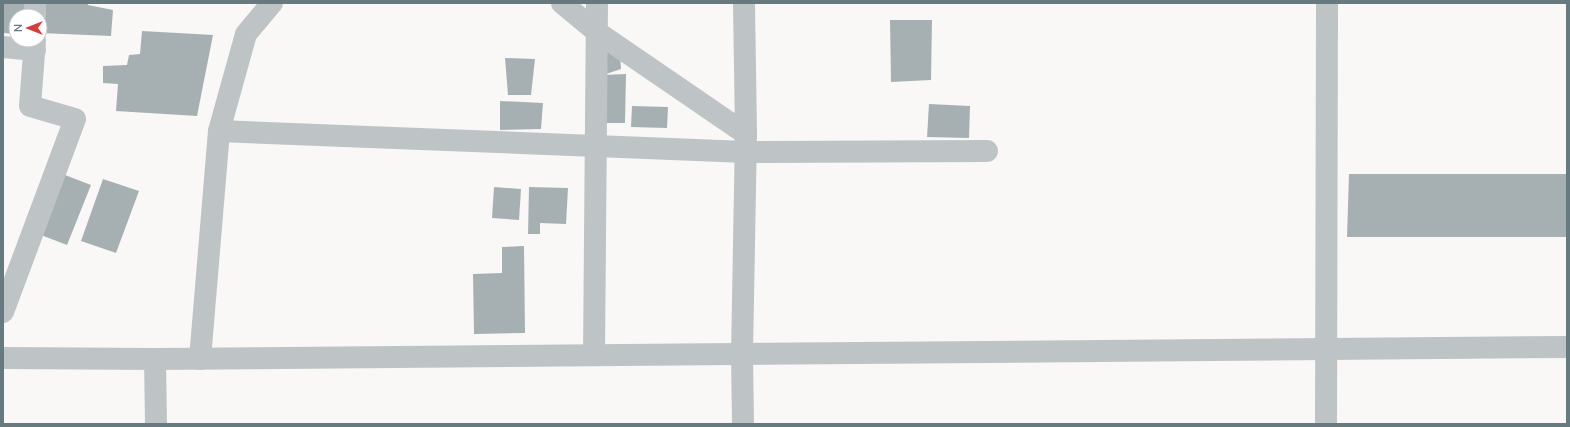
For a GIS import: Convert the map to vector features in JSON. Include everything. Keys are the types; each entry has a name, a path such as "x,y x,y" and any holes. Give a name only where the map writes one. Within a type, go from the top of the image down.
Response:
{"street":[{"path":"200,359 219,130 246,34 272,3"},
{"path":"562,3 597,32 746,143"},
{"path":"594,355 598,3"},
{"path":"743,424 742,354 746,143 744,3"},
{"path":"1326,424 1327,3"},
{"path":"3,312 75,119 30,106 35,48"},
{"path":"219,130 596,146 746,143 987,151"},
{"path":"3,358 200,359 1567,347"},
{"path":"156,359 156,424"}],"building":[{"path":"3,3 39,3 37,8 8,8 8,33 3,33"},
{"path":"40,3 88,3 88,5 113,10 111,36 48,33 48,8 40,8"},
{"path":"890,20 932,20 931,80 891,82"},
{"path":"142,31 213,35 197,116 116,111 118,84 103,83 103,66 127,65 129,55 140,54"},
{"path":"602,50 620,56 621,69 603,75"},
{"path":"505,58 535,59 531,95 508,95"},
{"path":"626,74 625,123 605,123 603,75"},
{"path":"500,101 543,103 541,129 500,130"},
{"path":"929,104 970,106 969,138 927,137"},
{"path":"632,106 668,107 667,128 631,127"},
{"path":"1349,174 1567,174 1567,237 1347,237"},
{"path":"65,175 91,185 67,245 41,235"},
{"path":"103,179 139,191 116,253 81,241"},
{"path":"494,187 521,189 519,220 492,218"},
{"path":"529,187 568,188 566,224 540,223 540,234 528,234"},
{"path":"524,246 525,333 474,334 473,274 502,273 502,247"}]}
